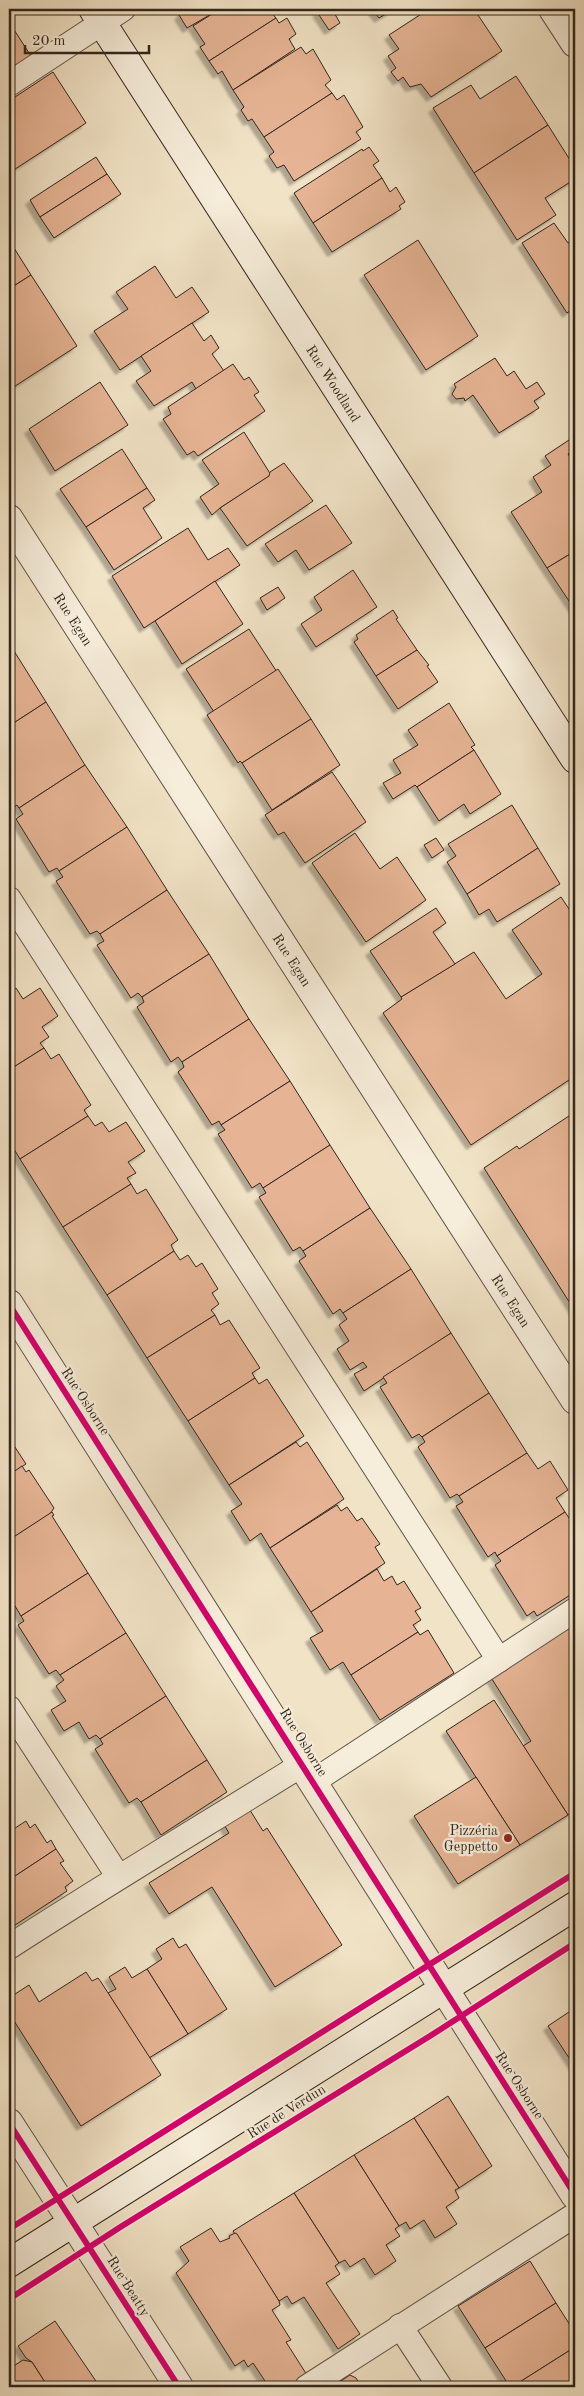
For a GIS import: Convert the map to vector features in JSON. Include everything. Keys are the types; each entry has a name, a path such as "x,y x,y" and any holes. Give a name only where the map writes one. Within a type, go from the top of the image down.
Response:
{"street":[{"path":"553,9 575,43"},
{"name":"Rue Woodland","path":"106,13 575,759"},
{"name":"Rue Egan","path":"9,519 575,1400"},
{"name":"Rue Osborne","path":"9,1304 575,2195"},
{"name":"Rue de Verdun","path":"9,2263 575,1906"},
{"name":"Rue Beatty","path":"9,2123 179,2387"}],"lane":[{"path":"9,84 106,13"},
{"path":"9,899 499,1660"},
{"path":"9,1947 118,1876 242,1803 308,1772 499,1660 575,1610"},
{"path":"9,1708 118,1876"},
{"path":"307,2387 575,2215"},
{"path":"400,2326 440,2387"}],"building":[{"path":"181,9 220,9 187,28 179,15 183,12"},
{"path":"220,9 274,9 270,11 276,18 209,61 200,47 205,44 193,26"},
{"path":"323,9 332,9 340,23 329,30 317,12"},
{"path":"372,9 394,9 379,18"},
{"path":"429,9 474,9 502,51 431,97 421,84 410,87 403,77 398,81 391,72 396,68 388,56 399,49 389,35"},
{"path":"276,18 279,23 287,18 296,34 289,39 295,49 233,90 222,71 218,74 209,61"},
{"path":"9,22 31,56 9,70"},
{"path":"301,47 306,54 313,49 331,80 325,85 332,93 264,137 252,119 248,121 241,110 244,107 233,90"},
{"path":"53,72 86,123 9,173 9,101"},
{"path":"516,76 548,125 474,173 433,108 471,85 480,99"},
{"path":"332,93 337,100 344,95 363,127 356,132 361,139 294,181 284,165 277,168 269,156 274,152 264,137"},
{"path":"548,125 575,168 575,179 545,198 556,215 517,240 474,173"},
{"path":"369,147 379,161 373,165 382,178 313,223 294,193 362,149 363,151"},
{"path":"96,157 107,174 40,217 30,200"},
{"path":"107,174 121,194 54,238 40,217"},
{"path":"382,178 390,192 396,187 405,202 399,206 401,209 332,252 313,223"},
{"path":"554,223 568,243 575,239 575,307 567,313 522,243"},
{"path":"9,240 31,275 9,289"},
{"path":"418,240 478,336 426,370 364,275"},
{"path":"155,266 176,298 192,287 209,312 120,370 94,331 128,309 116,292"},
{"path":"31,275 77,346 9,390 9,289"},
{"path":"192,323 204,341 211,335 219,348 212,354 224,371 196,389 192,382 154,406 136,381 151,371 141,356"},
{"path":"495,358 507,376 514,371 526,389 537,382 545,394 534,401 539,408 499,433 473,395 465,401 464,398 456,399 452,394 456,387 454,384"},
{"path":"233,364 244,380 249,377 259,392 254,395 265,411 198,456 194,451 187,455 163,419 171,414 168,407"},
{"path":"100,382 128,425 55,471 29,429"},
{"path":"244,432 271,475 212,515 200,497 219,484 202,460"},
{"path":"575,436 575,449 568,454 575,465 575,473 573,475 575,478 575,551 547,568 511,512 542,492 533,477 551,465 545,456"},
{"path":"122,449 147,488 86,527 60,489"},
{"path":"284,463 313,501 247,546 220,508 269,476 270,472"},
{"path":"147,488 155,500 143,508 162,538 114,570 86,527"},
{"path":"326,505 352,543 309,570 296,550 278,562 265,544"},
{"path":"188,528 208,560 228,548 240,565 144,628 112,576"},
{"path":"575,551 575,610 547,568"},
{"path":"353,570 377,607 316,647 301,624 322,610 314,597"},
{"path":"215,581 243,624 182,664 155,621"},
{"path":"278,587 285,598 267,610 260,598"},
{"path":"393,610 398,618 396,619 417,650 376,676 354,642 358,639 356,635"},
{"path":"249,629 277,672 214,712 186,669"},
{"path":"9,643 46,702 9,726"},
{"path":"417,650 429,665 427,666 438,682 398,709 376,676"},
{"path":"278,669 311,719 242,763 240,761 238,763 207,715"},
{"path":"46,702 85,765 19,808 17,805 10,810 9,726"},
{"path":"449,703 475,745 471,747 474,750 417,787 415,785 393,799 383,783 401,773 393,760 418,745 408,730"},
{"path":"311,719 340,765 272,810 242,763"},
{"path":"474,750 501,794 470,814 464,804 439,821 417,787"},
{"path":"85,765 127,827 59,871 57,868 49,872 16,819 23,814 19,808"},
{"path":"332,772 366,822 305,863 284,832 278,835 265,815"},
{"path":"512,805 538,848 467,894 447,862 456,856 448,844"},
{"path":"127,827 167,890 100,934 97,931 90,934 56,881 63,877 59,871"},
{"path":"355,833 380,869 397,857 426,900 366,942 312,863"},
{"path":"436,838 444,850 432,858 424,845"},
{"path":"538,848 560,884 497,922 489,909 479,915 467,894"},
{"path":"167,890 209,954 142,997 138,993 131,998 97,945 104,941 100,934"},
{"path":"561,897 575,918 575,1076 471,1145 383,1013 402,999 401,997 474,952 506,999 542,974 512,930"},
{"path":"436,908 446,923 433,932 455,964 401,997 370,951"},
{"path":"209,954 249,1019 182,1062 178,1057 171,1062 137,1007 144,1002 142,997"},
{"path":"16,988 23,999 40,988 58,1016 42,1027 49,1037 40,1043 44,1048 9,1070 9,993"},
{"path":"249,1019 290,1081 221,1125 219,1121 212,1125 178,1072 184,1067 182,1062"},
{"path":"44,1048 51,1059 59,1054 91,1105 84,1110 88,1116 20,1159 9,1141 9,1070"},
{"path":"290,1081 330,1145 263,1188 260,1183 252,1188 218,1134 225,1130 221,1125"},
{"path":"575,1112 575,1311 484,1168 517,1146 519,1149"},
{"path":"88,1116 95,1126 102,1122 109,1132 126,1122 145,1151 128,1162 136,1173 127,1178 131,1184 63,1227 20,1159"},
{"path":"330,1145 370,1208 303,1251 300,1247 293,1251 259,1197 266,1193 263,1188"},
{"path":"131,1184 137,1194 146,1189 178,1240 171,1245 174,1251 107,1295 63,1227"},
{"path":"370,1208 411,1269 343,1313 340,1309 333,1314 299,1261 306,1256 303,1251"},
{"path":"174,1251 180,1260 188,1255 196,1267 202,1263 218,1289 212,1293 219,1304 211,1310 215,1315 147,1358 107,1295"},
{"path":"411,1269 451,1333 364,1391 354,1374 367,1367 363,1362 350,1370 337,1349 349,1341 339,1325 347,1319 343,1313"},
{"path":"215,1315 220,1325 229,1320 260,1368 252,1373 255,1378 188,1421 147,1358"},
{"path":"451,1333 489,1393 422,1437 419,1434 412,1438 380,1387 387,1383 383,1377"},
{"path":"255,1378 259,1384 267,1379 304,1436 229,1485 188,1421"},
{"path":"489,1393 527,1453 459,1496 457,1494 450,1498 418,1447 425,1442 422,1437"},
{"path":"9,1438 26,1464 9,1475"},
{"path":"296,1442 300,1447 307,1442 344,1499 270,1548 261,1533 250,1541 231,1511 242,1504 229,1485"},
{"path":"527,1453 538,1469 550,1461 568,1490 556,1498 565,1512 497,1556 495,1552 488,1557 456,1506 463,1502 459,1496"},
{"path":"22,1466 26,1472 29,1470 54,1508 50,1514 9,1540 9,1475"},
{"path":"337,1505 341,1511 347,1507 357,1521 362,1518 380,1544 375,1547 385,1563 311,1612 270,1548"},
{"path":"52,1512 54,1515 52,1516 88,1573 21,1616 9,1596 9,1540"},
{"path":"565,1512 575,1527 575,1592 537,1616 534,1611 527,1616 495,1565 501,1561 497,1556"},
{"path":"377,1569 384,1581 392,1576 397,1585 404,1581 421,1608 415,1611 421,1620 413,1625 418,1632 351,1675 343,1662 330,1670 310,1638 323,1631 311,1612"},
{"path":"88,1573 126,1633 60,1675 56,1670 49,1674 18,1625 24,1621 21,1616"},
{"path":"575,1623 575,1810 568,1815 523,1746 531,1741 490,1676"},
{"path":"428,1630 454,1673 380,1720 351,1675 418,1632 420,1635"},
{"path":"126,1633 166,1696 100,1739 96,1735 89,1739 79,1722 64,1731 51,1710 66,1701 56,1686 64,1680 60,1675"},
{"path":"166,1696 207,1760 141,1802 137,1798 129,1803 95,1749 103,1744 100,1739"},
{"path":"494,1700 568,1815 520,1845 446,1731"},
{"path":"207,1760 227,1792 161,1835 141,1802"},
{"path":"476,1777 520,1845 458,1884 414,1816"},
{"path":"248,1807 263,1831 267,1828 342,1945 275,1987 212,1887 169,1914 149,1883 229,1833 223,1823"},
{"path":"26,1821 30,1828 35,1824 47,1843 51,1840 56,1849 9,1880 9,1832"},
{"path":"56,1849 64,1861 60,1863 73,1881 65,1887 67,1891 9,1929 9,1880"},
{"path":"173,1938 179,1948 186,1944 227,2009 188,2034 147,1969 162,1959 156,1949"},
{"path":"125,1967 132,1978 147,1969 188,2034 149,2058 108,1993 116,1989 109,1977"},
{"path":"86,1972 92,1981 98,1978 101,1982 161,2075 81,2126 9,2013 9,1998 29,1985 39,2002"},
{"path":"575,2008 575,2067 548,2026"},
{"path":"448,2096 492,2166 459,2188 414,2118"},
{"path":"414,2118 459,2188 455,2190 459,2198 446,2207 457,2224 435,2238 424,2220 410,2229 406,2222 399,2226 354,2155"},
{"path":"354,2155 399,2226 395,2229 400,2236 386,2245 396,2261 375,2275 364,2258 350,2267 345,2260 339,2263 294,2193"},
{"path":"294,2193 339,2263 335,2266 340,2274 326,2283 360,2334 338,2349 304,2297 292,2304 287,2296 279,2301 233,2231"},
{"path":"211,2228 220,2242 230,2238 229,2236 235,2233 237,2234 279,2301 280,2305 272,2310 291,2340 286,2342 307,2375 288,2387 269,2387 253,2363 248,2367 244,2360 235,2366 176,2273 189,2261 180,2247"},
{"path":"530,2261 556,2303 485,2348 458,2306"},
{"path":"556,2303 575,2333 575,2347 515,2385 512,2381 508,2384 485,2348"},
{"path":"55,2321 100,2387 48,2387 32,2362 26,2358 18,2346"},
{"path":"575,2347 575,2387 516,2387 515,2385"},
{"path":"23,2360 32,2362 48,2387 9,2387 9,2373 12,2367"},
{"path":"350,2375 356,2378 362,2387 332,2387"}],"cycle path":[{"path":"9,1304 575,2195"},
{"path":"9,2229 575,1873"},
{"path":"9,2299 122,2226 430,2036 575,1943"},
{"path":"9,2123 179,2387"}],"place":[{"name":"Pizzéria Geppetto","path":"508,1838"}]}
